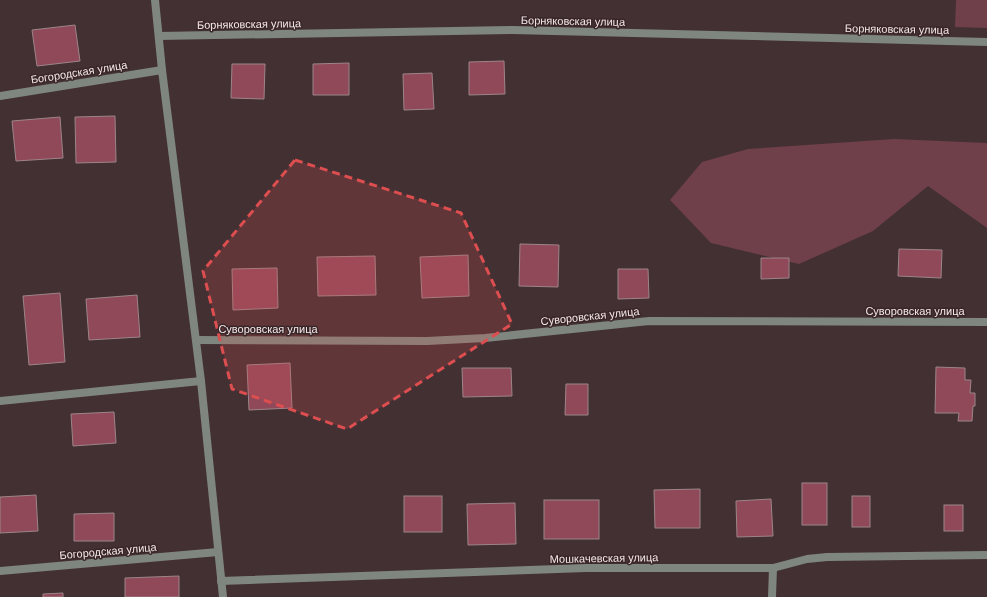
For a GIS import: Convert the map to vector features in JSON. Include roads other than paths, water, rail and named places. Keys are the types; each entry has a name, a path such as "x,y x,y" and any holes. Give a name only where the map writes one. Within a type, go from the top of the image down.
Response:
{"street":[{"path":"155,0 162,70 201,381 223,597"},
{"name":"Борняковская улица","path":"159,36 513,30 987,42"},
{"name":"Богородская улица","path":"0,96 162,70"},
{"name":"Суворовская улица","path":"196,340 427,341 485,338 649,321 987,322"},
{"path":"0,401 201,381"},
{"name":"Богородская улица","path":"0,571 218,552"},
{"name":"Мошкачевская улица","path":"221,580 586,568 772,568 827,557 987,555"},
{"path":"772,568 772,597"}]}
